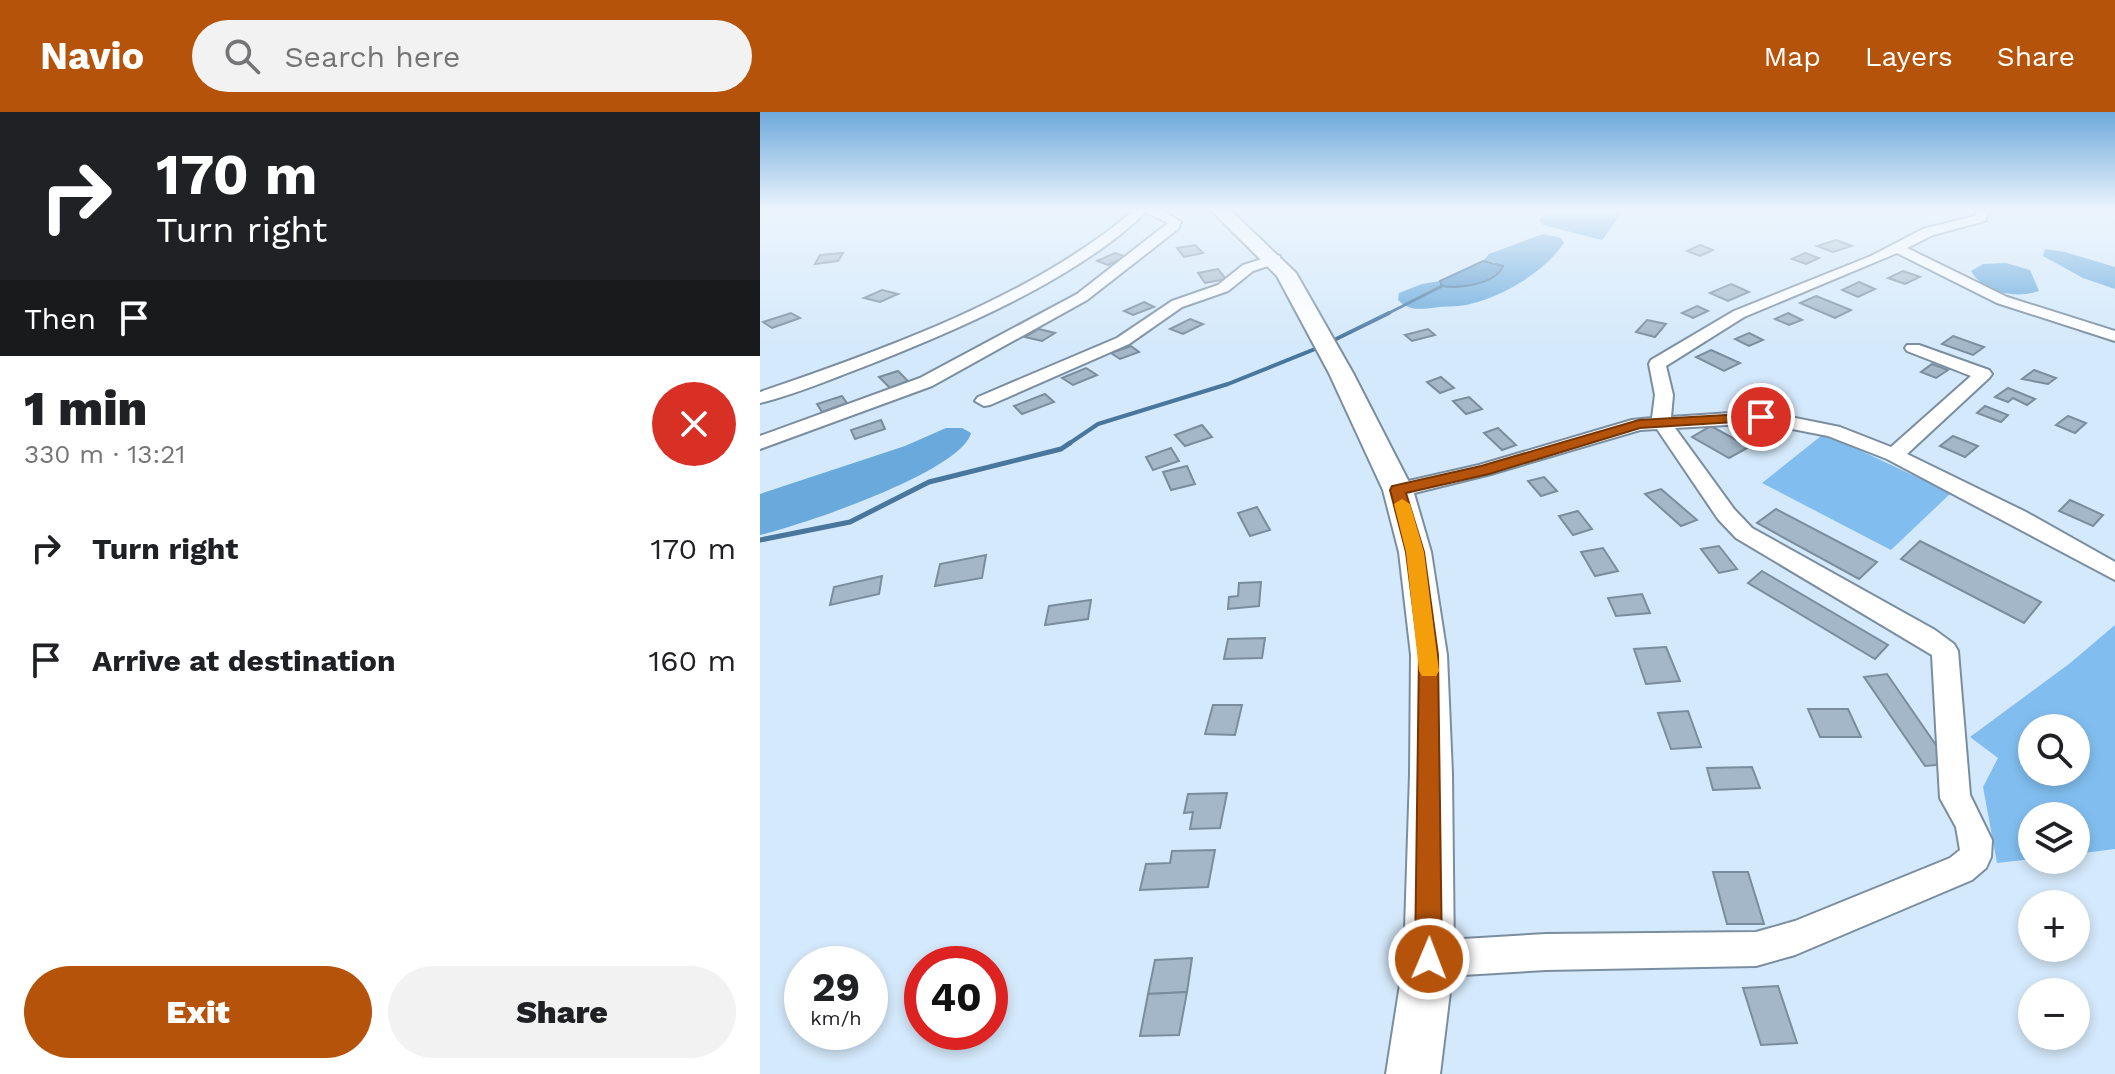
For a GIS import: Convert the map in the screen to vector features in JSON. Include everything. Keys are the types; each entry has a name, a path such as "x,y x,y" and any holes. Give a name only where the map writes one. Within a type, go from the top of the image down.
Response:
{"street":[{"path":"760,398 958,323 1079,255"},
{"path":"760,443 926,382 1082,297 1136,255"},
{"path":"1270,255 1286,273 1341,373 1398,490 1415,552 1429,655 1429,959 1413,1074"},
{"path":"1910,255 2002,300 2115,336"},
{"path":"1429,959 1546,952 1756,949 1795,938 1961,869 1975,857 1976,840 1955,798 1945,651 1926,637 1744,533 1726,514 1663,408 1657,364 1739,314 1881,256 1929,265"},
{"path":"984,401 1123,341 1177,304 1223,288 1248,268 1275,259"},
{"path":"1894,455 1983,374 1913,348"},
{"path":"1398,490 1484,470 1611,431 1663,408 1711,419 1761,417 1833,431 1894,455 2018,517 2115,572"}],"shaded area":[{"path":"1488,255 1555,255 1522,281 1496,295 1466,305 1422,309 1412,308 1398,300 1399,293 1422,284 1440,281 1442,286 1451,287 1490,280 1495,262 1483,261"},
{"path":"2075,255 2115,267 2115,289 2083,278 2043,256"},
{"path":"1483,261 1503,266 1485,281 1467,286 1442,286 1440,281"},
{"path":"2006,263 2030,270 2039,291 2021,294 2001,292 1984,285 1971,271 1983,264"},
{"path":"946,428 962,428 971,433 961,448 939,464 910,480 841,509 760,535 760,494 905,446"},
{"path":"1821,436 1840,441 1951,493 1891,550 1762,483"},
{"path":"2115,625 2115,849 2090,852 2090,802 2018,802 2018,861 1997,863 1983,787 1998,758 1970,737 2069,664"}],"building":[{"path":"820,255 842,255 838,261 815,264"},
{"path":"1111,255 1126,257 1108,265 1097,261"},
{"path":"1801,255 1819,258 1806,264 1792,259"},
{"path":"1218,269 1226,279 1205,283 1198,273"},
{"path":"1903,271 1920,277 1905,284 1888,278"},
{"path":"1859,282 1875,289 1858,297 1842,290"},
{"path":"1731,284 1749,292 1728,301 1710,293"},
{"path":"882,290 898,294 880,302 864,298"},
{"path":"1816,296 1851,310 1835,318 1800,303"},
{"path":"1144,302 1154,307 1133,315 1124,311"},
{"path":"1697,306 1708,311 1693,318 1682,313"},
{"path":"791,313 800,318 772,328 763,322"},
{"path":"1788,313 1802,320 1789,325 1775,319"},
{"path":"1190,319 1203,324 1183,334 1170,329"},
{"path":"1647,320 1666,324 1655,337 1636,332"},
{"path":"1039,329 1055,333 1042,341 1025,337"},
{"path":"1428,329 1435,335 1412,341 1405,335"},
{"path":"1749,333 1763,340 1749,346 1735,339"},
{"path":"1953,336 1984,347 1973,355 1942,344"},
{"path":"1131,346 1139,352 1120,359 1111,353"},
{"path":"1711,350 1740,363 1724,371 1696,357"},
{"path":"1932,364 1948,370 1936,378 1921,372"},
{"path":"1086,368 1097,375 1073,385 1062,378"},
{"path":"2034,370 2056,378 2048,384 2022,379"},
{"path":"898,371 908,381 890,388 879,377"},
{"path":"1441,377 1454,388 1440,393 1427,382"},
{"path":"2008,388 2035,399 2027,405 2013,398 2008,402 1995,397"},
{"path":"1045,394 1054,402 1022,414 1014,406"},
{"path":"842,396 847,403 822,412 817,404"},
{"path":"1469,397 1482,409 1466,414 1453,401"},
{"path":"1985,406 2008,415 2001,422 1977,413"},
{"path":"2068,416 2086,423 2075,433 2056,425"},
{"path":"881,420 885,429 855,439 851,430"},
{"path":"1202,425 1212,437 1185,446 1175,435"},
{"path":"1711,426 1749,447 1729,458 1692,437"},
{"path":"1498,428 1516,445 1502,450 1484,433"},
{"path":"1953,436 1978,446 1965,457 1940,446"},
{"path":"1171,448 1179,461 1153,470 1146,457"},
{"path":"1187,466 1195,484 1171,490 1163,472"},
{"path":"1544,477 1557,491 1541,496 1528,481"},
{"path":"1661,489 1697,520 1681,526 1645,494"},
{"path":"2070,500 2103,515 2093,526 2059,511"},
{"path":"1257,507 1270,530 1250,536 1238,513"},
{"path":"1776,509 1877,562 1859,579 1757,523"},
{"path":"1578,511 1592,529 1573,535 1559,516"},
{"path":"1920,541 2041,602 2024,623 1901,559"},
{"path":"1719,546 1737,569 1719,573 1701,549"},
{"path":"1603,548 1618,571 1595,576 1581,552"},
{"path":"986,555 982,578 935,586 940,564"},
{"path":"1762,571 1888,645 1875,659 1748,583"},
{"path":"882,576 879,594 830,605 834,587"},
{"path":"1261,582 1259,606 1228,609 1229,597 1238,596 1239,583"},
{"path":"1642,594 1650,613 1616,616 1608,598"},
{"path":"1091,600 1088,619 1045,625 1049,606"},
{"path":"1265,638 1262,658 1224,659 1228,639"},
{"path":"1666,647 1680,681 1646,684 1634,649"},
{"path":"1887,674 1949,764 1925,766 1864,677"},
{"path":"1213,705 1242,705 1235,735 1205,734"},
{"path":"1808,709 1848,709 1861,737 1820,737"},
{"path":"1688,711 1701,747 1671,749 1658,713"},
{"path":"1752,767 1760,788 1713,790 1707,768"},
{"path":"1227,793 1220,828 1190,829 1193,812 1184,813 1188,794"},
{"path":"1215,850 1208,887 1140,890 1146,864 1170,863 1172,851"},
{"path":"1713,872 1748,872 1764,924 1727,924"},
{"path":"1192,958 1187,992 1148,994 1155,960"},
{"path":"1778,986 1797,1043 1761,1045 1743,988"},
{"path":"1187,992 1179,1035 1140,1036 1148,994"}],"waterway":[{"path":"1387,314 1442,286"},
{"path":"1330,342 1387,314"},
{"path":"1067,445 1098,424 1228,384 1320,347"},
{"path":"760,540 850,522 929,482 1067,445"}],"slow traffic":[{"path":"1402,504 1415,552 1429,671"}],"route":[{"path":"1429,959 1429,655 1415,552 1398,490 1484,470 1639,424 1761,417"}]}
